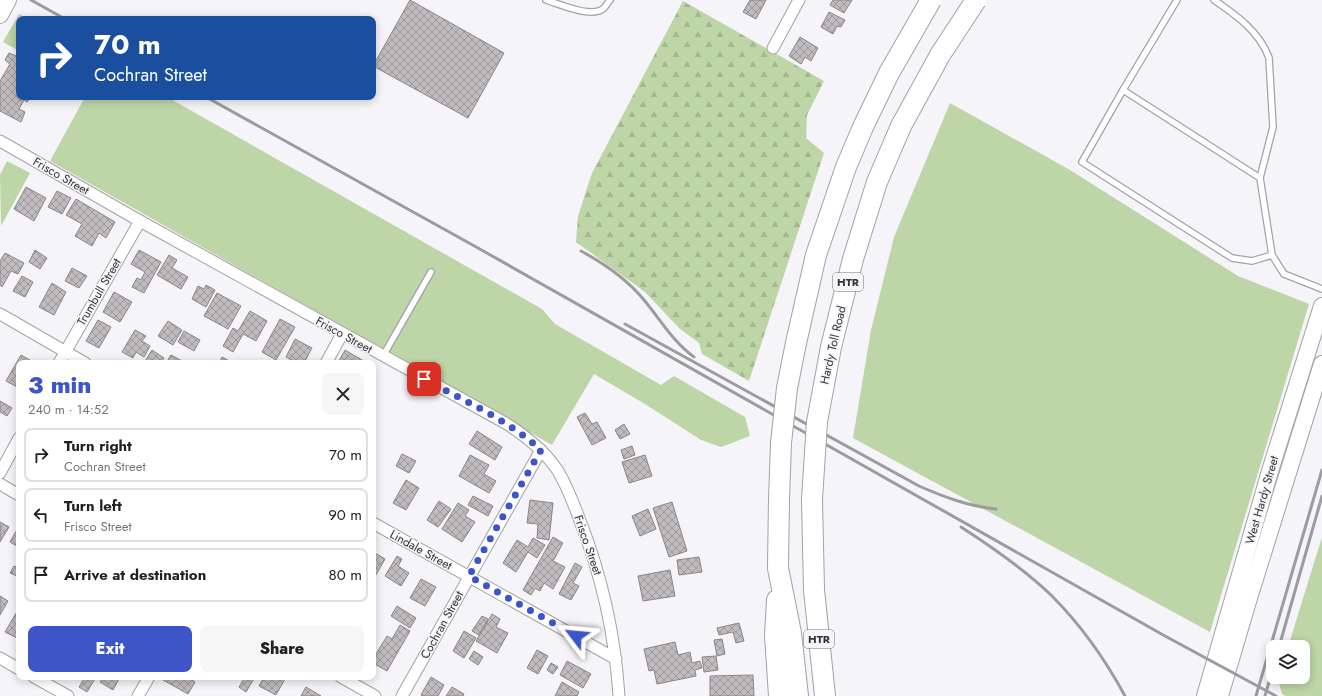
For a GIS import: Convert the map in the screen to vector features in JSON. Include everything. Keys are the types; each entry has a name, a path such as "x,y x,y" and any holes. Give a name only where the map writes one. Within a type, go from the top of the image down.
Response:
{"highway":[{"path":"779,696 775,635 781,443 787,388 796,343 816,255 846,167 889,73 931,0"},
{"name":"Hardy Toll Road","path":"825,696 814,590 812,499 817,422 831,347 853,259 877,182 901,126 940,55 976,0"},
{"path":"778,568 791,633 798,696"}],"main road":[{"path":"0,15 8,0"},
{"name":"West Hardy Street","path":"1204,696 1270,471 1322,306"},
{"name":"West Hardy Street","path":"1220,696 1322,364"}],"street":[{"path":"773,48 799,0"},
{"name":"Frisco Street","path":"0,141 140,221 507,424 526,436 541,450 558,470 585,532 598,572 609,615 616,658 619,696"},
{"name":"Trumbull Street","path":"61,360 140,221"},
{"path":"0,314 80,360"},
{"path":"328,360 342,334"},
{"path":"0,473 16,444"},
{"name":"Cochran Street","path":"402,696 541,450"},
{"path":"0,484 16,493"},
{"name":"Lindale Street","path":"376,525 616,658"},
{"path":"0,658 16,667"},
{"path":"39,680 68,696"},
{"path":"138,696 147,680"},
{"path":"347,680 375,696"}],"lane":[{"path":"546,0 586,12 596,12 604,8 610,0"},
{"path":"1177,0 1122,90 1082,162 1232,258 1252,261 1272,255"},
{"path":"1214,0 1230,11 1260,39 1266,48 1269,58 1273,126 1260,178 1272,255 1284,274 1322,289"},
{"path":"1122,90 1260,178"},
{"path":"383,356 431,272"}],"green space":[{"path":"683,1 824,81 807,115 806,138 824,153 749,381 702,354 699,343 679,328 645,292 576,242 578,216 592,173"},
{"path":"16,19 16,49 3,42"},
{"path":"83,100 172,100 542,309 555,324 661,385 674,376 745,417 750,436 721,447 701,440 645,404 594,374 552,445 50,161"},
{"path":"950,103 1070,170 1238,276 1309,304 1210,632 853,438 871,330 894,237"},
{"path":"7,161 30,173 1,226 0,175"},
{"path":"1322,537 1322,696 1285,696 1282,694 1279,684 1310,684 1310,640 1290,640"}],"building":[{"path":"410,0 504,53 468,118 376,68 376,61"},
{"path":"750,0 766,0 756,19 743,12"},
{"path":"833,0 852,0 844,13 830,5"},
{"path":"829,12 845,20 841,27 837,26 833,34 821,27"},
{"path":"800,37 818,48 811,61 805,57 801,64 789,56"},
{"path":"9,53 16,56 16,100 24,100 19,109 25,112 21,122 0,111 0,81 10,64 5,60"},
{"path":"26,187 46,198 34,221 14,209"},
{"path":"57,191 71,198 62,214 48,207"},
{"path":"76,199 115,222 106,238 99,233 92,246 75,236 82,224 66,215"},
{"path":"35,250 47,258 40,269 29,262"},
{"path":"139,250 161,262 144,293 132,287 137,278 141,280 145,272 131,264"},
{"path":"5,253 24,263 18,274 11,271 2,287 0,285 0,261"},
{"path":"169,255 177,260 172,268 188,277 181,289 157,275"},
{"path":"72,268 87,276 79,288 65,281"},
{"path":"22,276 33,282 25,297 13,291"},
{"path":"52,283 66,292 54,315 39,307"},
{"path":"206,285 215,290 206,307 192,299 198,286 204,289"},
{"path":"114,292 132,302 120,322 103,312"},
{"path":"217,293 241,306 228,329 204,316"},
{"path":"250,311 267,321 256,341 243,334 233,352 223,346 233,328 238,331"},
{"path":"280,319 295,327 276,360 262,352"},
{"path":"98,320 111,327 99,348 86,341"},
{"path":"168,321 182,330 173,345 158,336"},
{"path":"135,330 146,336 142,341 150,346 144,357 136,352 133,358 122,352"},
{"path":"184,331 200,340 194,351 178,342"},
{"path":"295,339 312,348 306,360 292,360 286,357"},
{"path":"152,350 164,358 163,360 146,360"},
{"path":"345,350 362,360 340,360"},
{"path":"21,355 30,360 18,360"},
{"path":"171,355 180,360 168,360"},
{"path":"222,357 228,360 220,360"},
{"path":"16,364 16,386 6,381"},
{"path":"0,401 12,408 7,416 0,412"},
{"path":"585,413 592,424 597,422 606,438 592,445 577,417"},
{"path":"624,424 630,434 620,439 615,430"},
{"path":"477,431 502,447 495,460 469,444"},
{"path":"632,446 635,455 624,459 621,450"},
{"path":"402,454 416,461 409,473 396,466"},
{"path":"470,455 489,465 484,474 496,481 489,493 459,476"},
{"path":"645,455 652,476 629,483 622,462"},
{"path":"406,480 419,488 406,510 393,503"},
{"path":"473,496 493,506 488,516 468,505"},
{"path":"530,500 553,503 549,540 537,538 538,524 527,523"},
{"path":"439,501 451,509 438,527 427,520"},
{"path":"672,502 687,551 669,557 653,508"},
{"path":"458,503 469,510 465,516 475,522 462,542 442,529"},
{"path":"648,509 656,529 640,536 632,516"},
{"path":"0,522 9,527 0,542"},
{"path":"16,531 16,545 10,542"},
{"path":"553,537 563,543 553,561 565,567 553,589 544,583 540,591 535,588 531,595 523,590"},
{"path":"533,538 545,545 537,558 528,552 516,572 503,563 517,540 528,547"},
{"path":"376,554 385,559 376,575"},
{"path":"397,556 402,559 398,566 409,573 401,586 385,576"},
{"path":"699,557 702,572 679,575 677,560"},
{"path":"575,563 582,567 573,583 579,586 571,600 559,594"},
{"path":"14,566 16,567 16,576 10,573"},
{"path":"670,570 675,596 643,601 638,576"},
{"path":"421,579 436,587 425,606 410,598"},
{"path":"0,596 8,601 0,615"},
{"path":"397,606 416,618 410,628 391,616"},
{"path":"16,613 16,638 5,632"},
{"path":"492,614 500,619 496,627 508,633 497,653 476,641"},
{"path":"482,616 488,619 479,635 472,631"},
{"path":"739,623 744,641 736,643 733,632 719,635 717,628"},
{"path":"400,625 410,631 387,671 376,665 376,654 387,636 392,639"},
{"path":"464,631 476,638 464,658 453,651"},
{"path":"722,639 725,654 717,656 714,640"},
{"path":"675,642 678,655 690,652 692,663 700,661 702,668 695,670 696,676 657,684 654,670 649,671 644,649"},
{"path":"537,650 548,656 538,674 527,668"},
{"path":"474,651 483,657 478,665 469,659"},
{"path":"716,656 718,670 704,672 702,657"},
{"path":"567,661 591,674 583,688 560,675"},
{"path":"551,663 558,667 553,674 547,670"},
{"path":"753,675 754,696 710,696 710,676"},
{"path":"431,677 444,685 438,696 422,696 421,695"},
{"path":"83,680 94,680 87,692 79,687"},
{"path":"101,680 118,680 113,690 100,682"},
{"path":"163,680 192,680 195,682 188,694"},
{"path":"243,680 253,680 246,692 239,687"},
{"path":"262,680 284,680 276,695 259,686"},
{"path":"562,682 579,692 577,696 555,696"},
{"path":"306,687 321,696 301,696"},
{"path":"452,687 464,694 463,696 446,696"}],"railway":[{"path":"31,0 60,16"},
{"path":"211,100 478,248 1165,636 1276,696"},
{"path":"581,251 599,261 630,285 644,300 673,337 694,357"},
{"path":"625,324 919,486 938,494 976,506 996,509"},
{"path":"1256,696 1322,470"},
{"path":"1281,640 1322,496"},
{"path":"961,527 1030,576 1062,606 1092,643 1125,696"},
{"path":"1265,696 1268,684"}],"route":[{"path":"424,379 507,424 526,436 541,450 469,576 576,636"}]}
